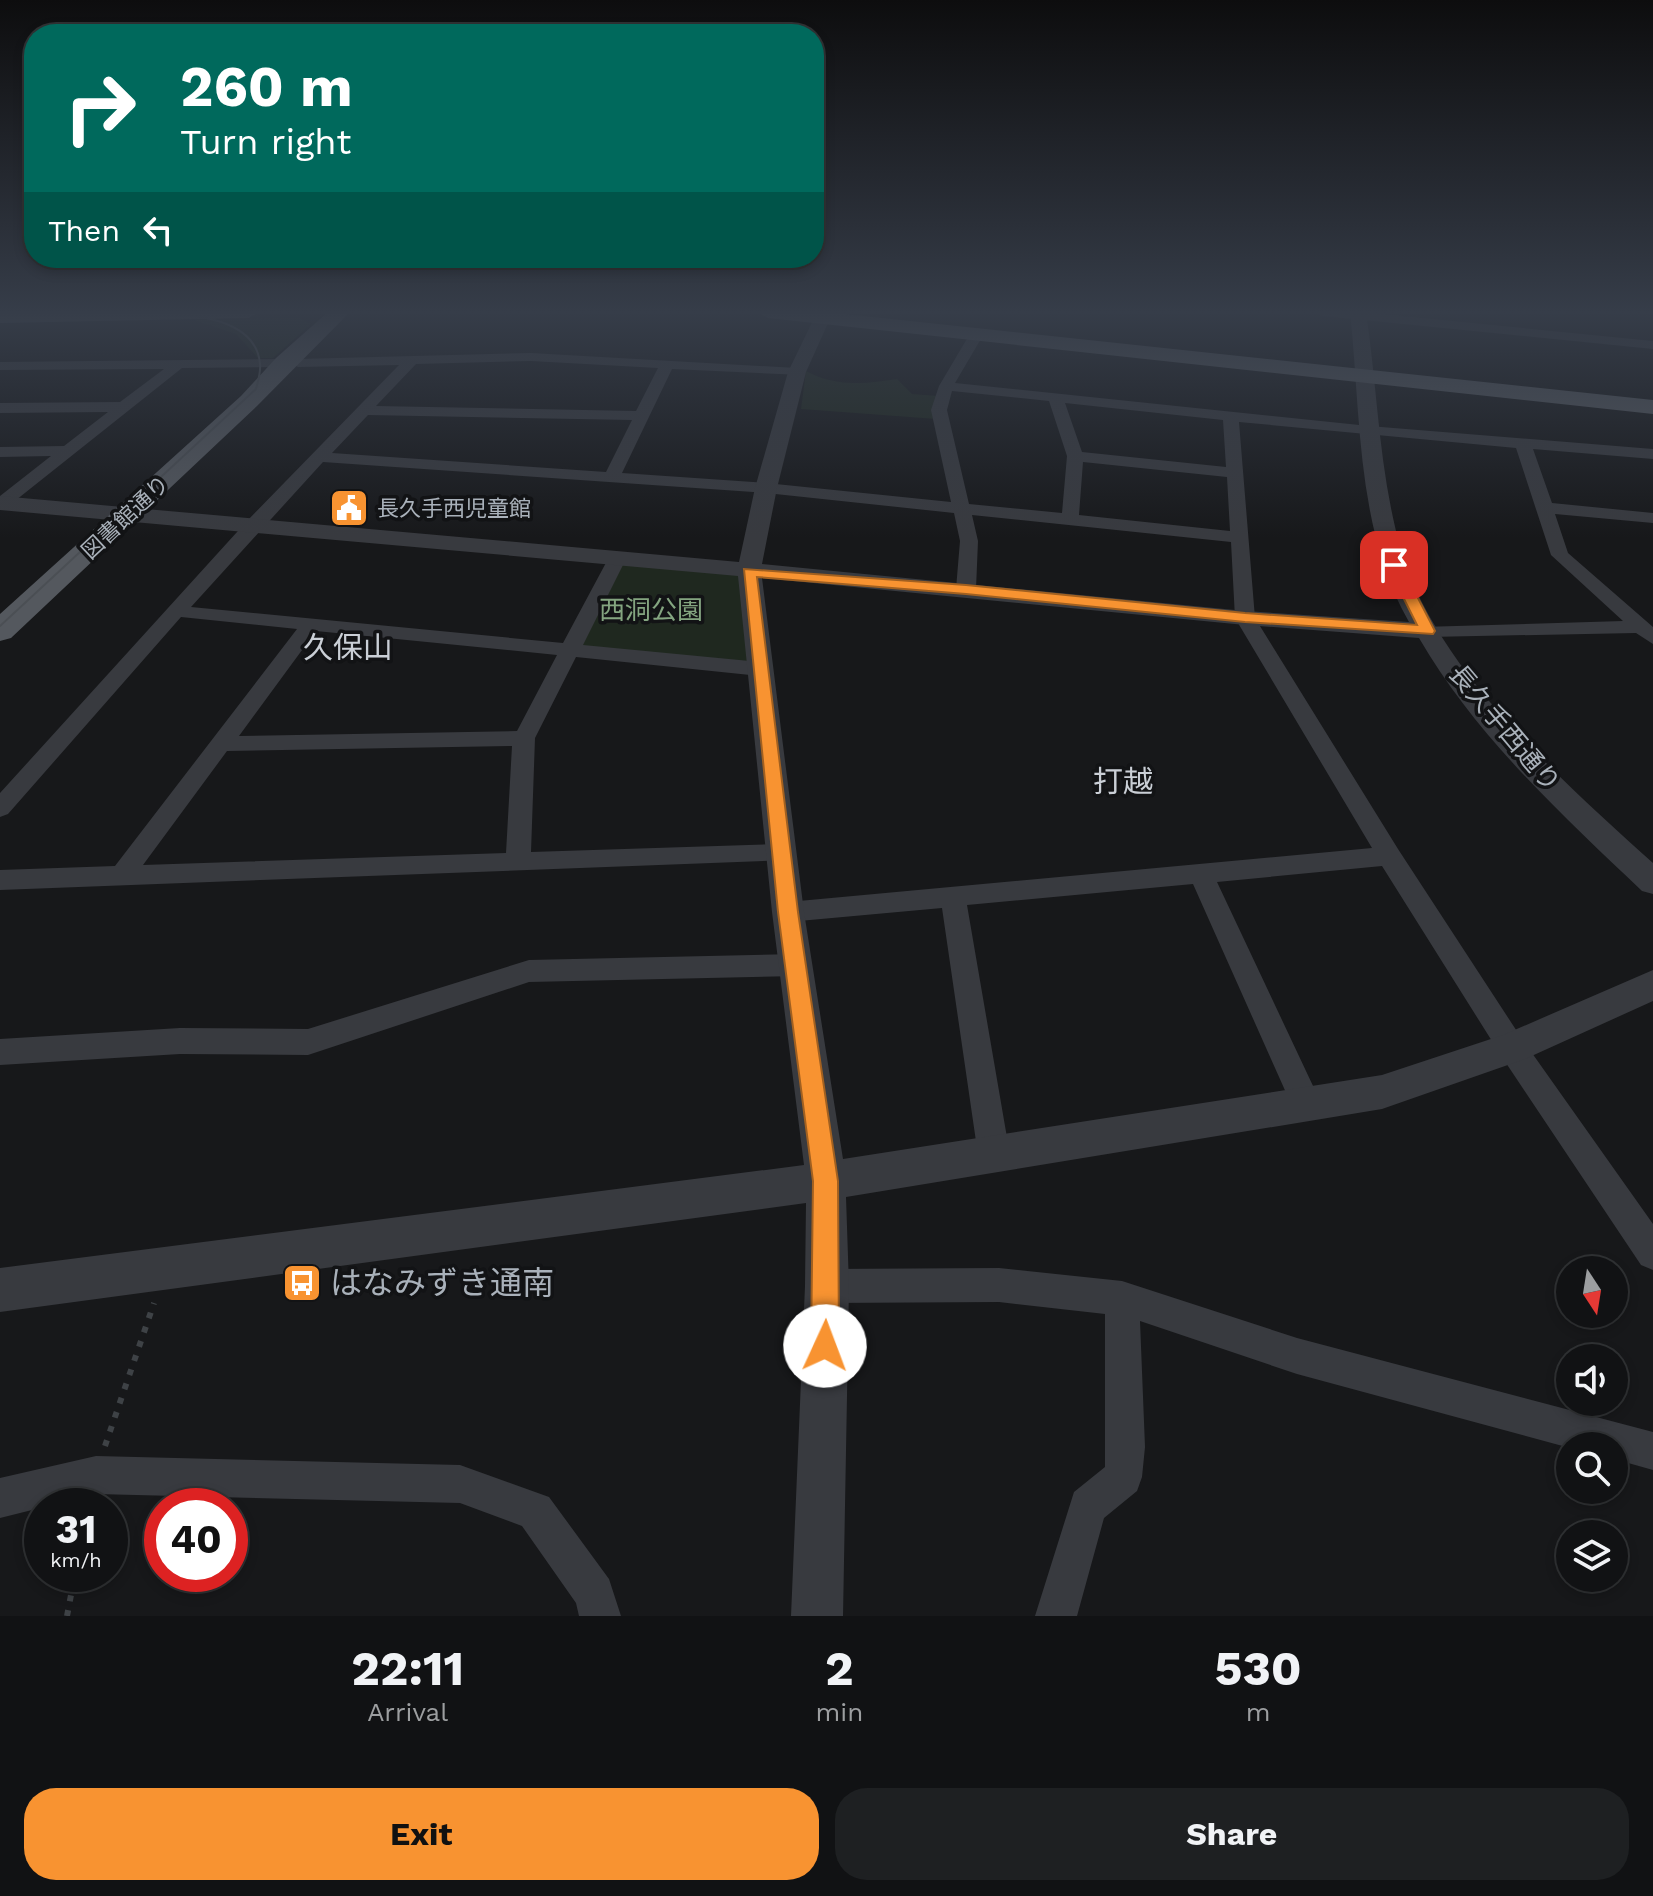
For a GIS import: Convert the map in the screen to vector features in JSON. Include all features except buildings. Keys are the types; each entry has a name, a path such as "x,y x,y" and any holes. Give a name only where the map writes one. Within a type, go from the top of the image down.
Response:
{"main road":[{"name":"図書館通り","path":"0,631 249,401 263,395 270,387"},
{"path":"1491,387 1653,407"},
{"path":"1535,387 1653,398"}],"street":[{"path":"0,504 147,387"},
{"path":"0,808 253,525 387,387"},
{"path":"611,478 656,387"},
{"path":"793,387 766,488 749,572 788,912 826,1181 827,1286 817,1616"},
{"path":"946,387 939,410 969,541 966,589"},
{"path":"961,387 1369,431 1653,454"},
{"name":"長久手西通り","path":"1365,387 1385,529 1394,565 1428,631 1467,689 1512,744 1653,882"},
{"path":"1055,396 1075,456 1070,518"},
{"path":"0,408 121,407"},
{"path":"366,410 641,416"},
{"path":"1231,417 1245,618 1389,856 1512,1048 1653,1253"},
{"path":"1523,443 1560,555 1647,633"},
{"path":"0,452 66,451"},
{"path":"1075,456 1233,473"},
{"path":"321,457 766,488 1238,537"},
{"path":"0,504 966,589 1245,618 1428,631 1647,633"},
{"path":"1546,508 1653,518"},
{"path":"518,861 524,738 617,559"},
{"path":"176,611 760,669"},
{"path":"123,874 310,625"},
{"path":"219,744 524,738"},
{"path":"0,880 781,853"},
{"path":"788,912 1389,856"},
{"path":"1201,874 1307,1105"},
{"path":"953,897 994,1155"},
{"path":"0,1052 180,1041 308,1042 529,971 797,965"},
{"path":"0,1290 826,1181 1382,1092 1512,1048 1653,985"},
{"path":"827,1286 999,1285 1122,1298 1297,1356 1653,1451"},
{"path":"1056,1616 1088,1506 1123,1477 1126,1447 1122,1298"},
{"path":"0,1498 96,1475 460,1484 535,1511 594,1594 600,1616"}],"path":[{"path":"96,1475 154,1301"},
{"path":"67,1616 72,1592"}],"green space":[{"path":"804,387 905,387 912,394 939,396 936,419 801,409"},
{"name":"西洞公園","path":"618,563 741,575 752,663 577,648"}],"tram line":[{"path":"0,626 256,387"}],"place":[{"name":"長久手西児童館","path":"349,508"},
{"name":"はなみずき通南","path":"302,1283"}],"district":[{"name":"久保山","path":"348,648"},
{"name":"打越","path":"1123,782"}],"route":[{"path":"825,1346 826,1181 788,912 749,572 966,589 1245,618 1428,631 1394,565"}]}
